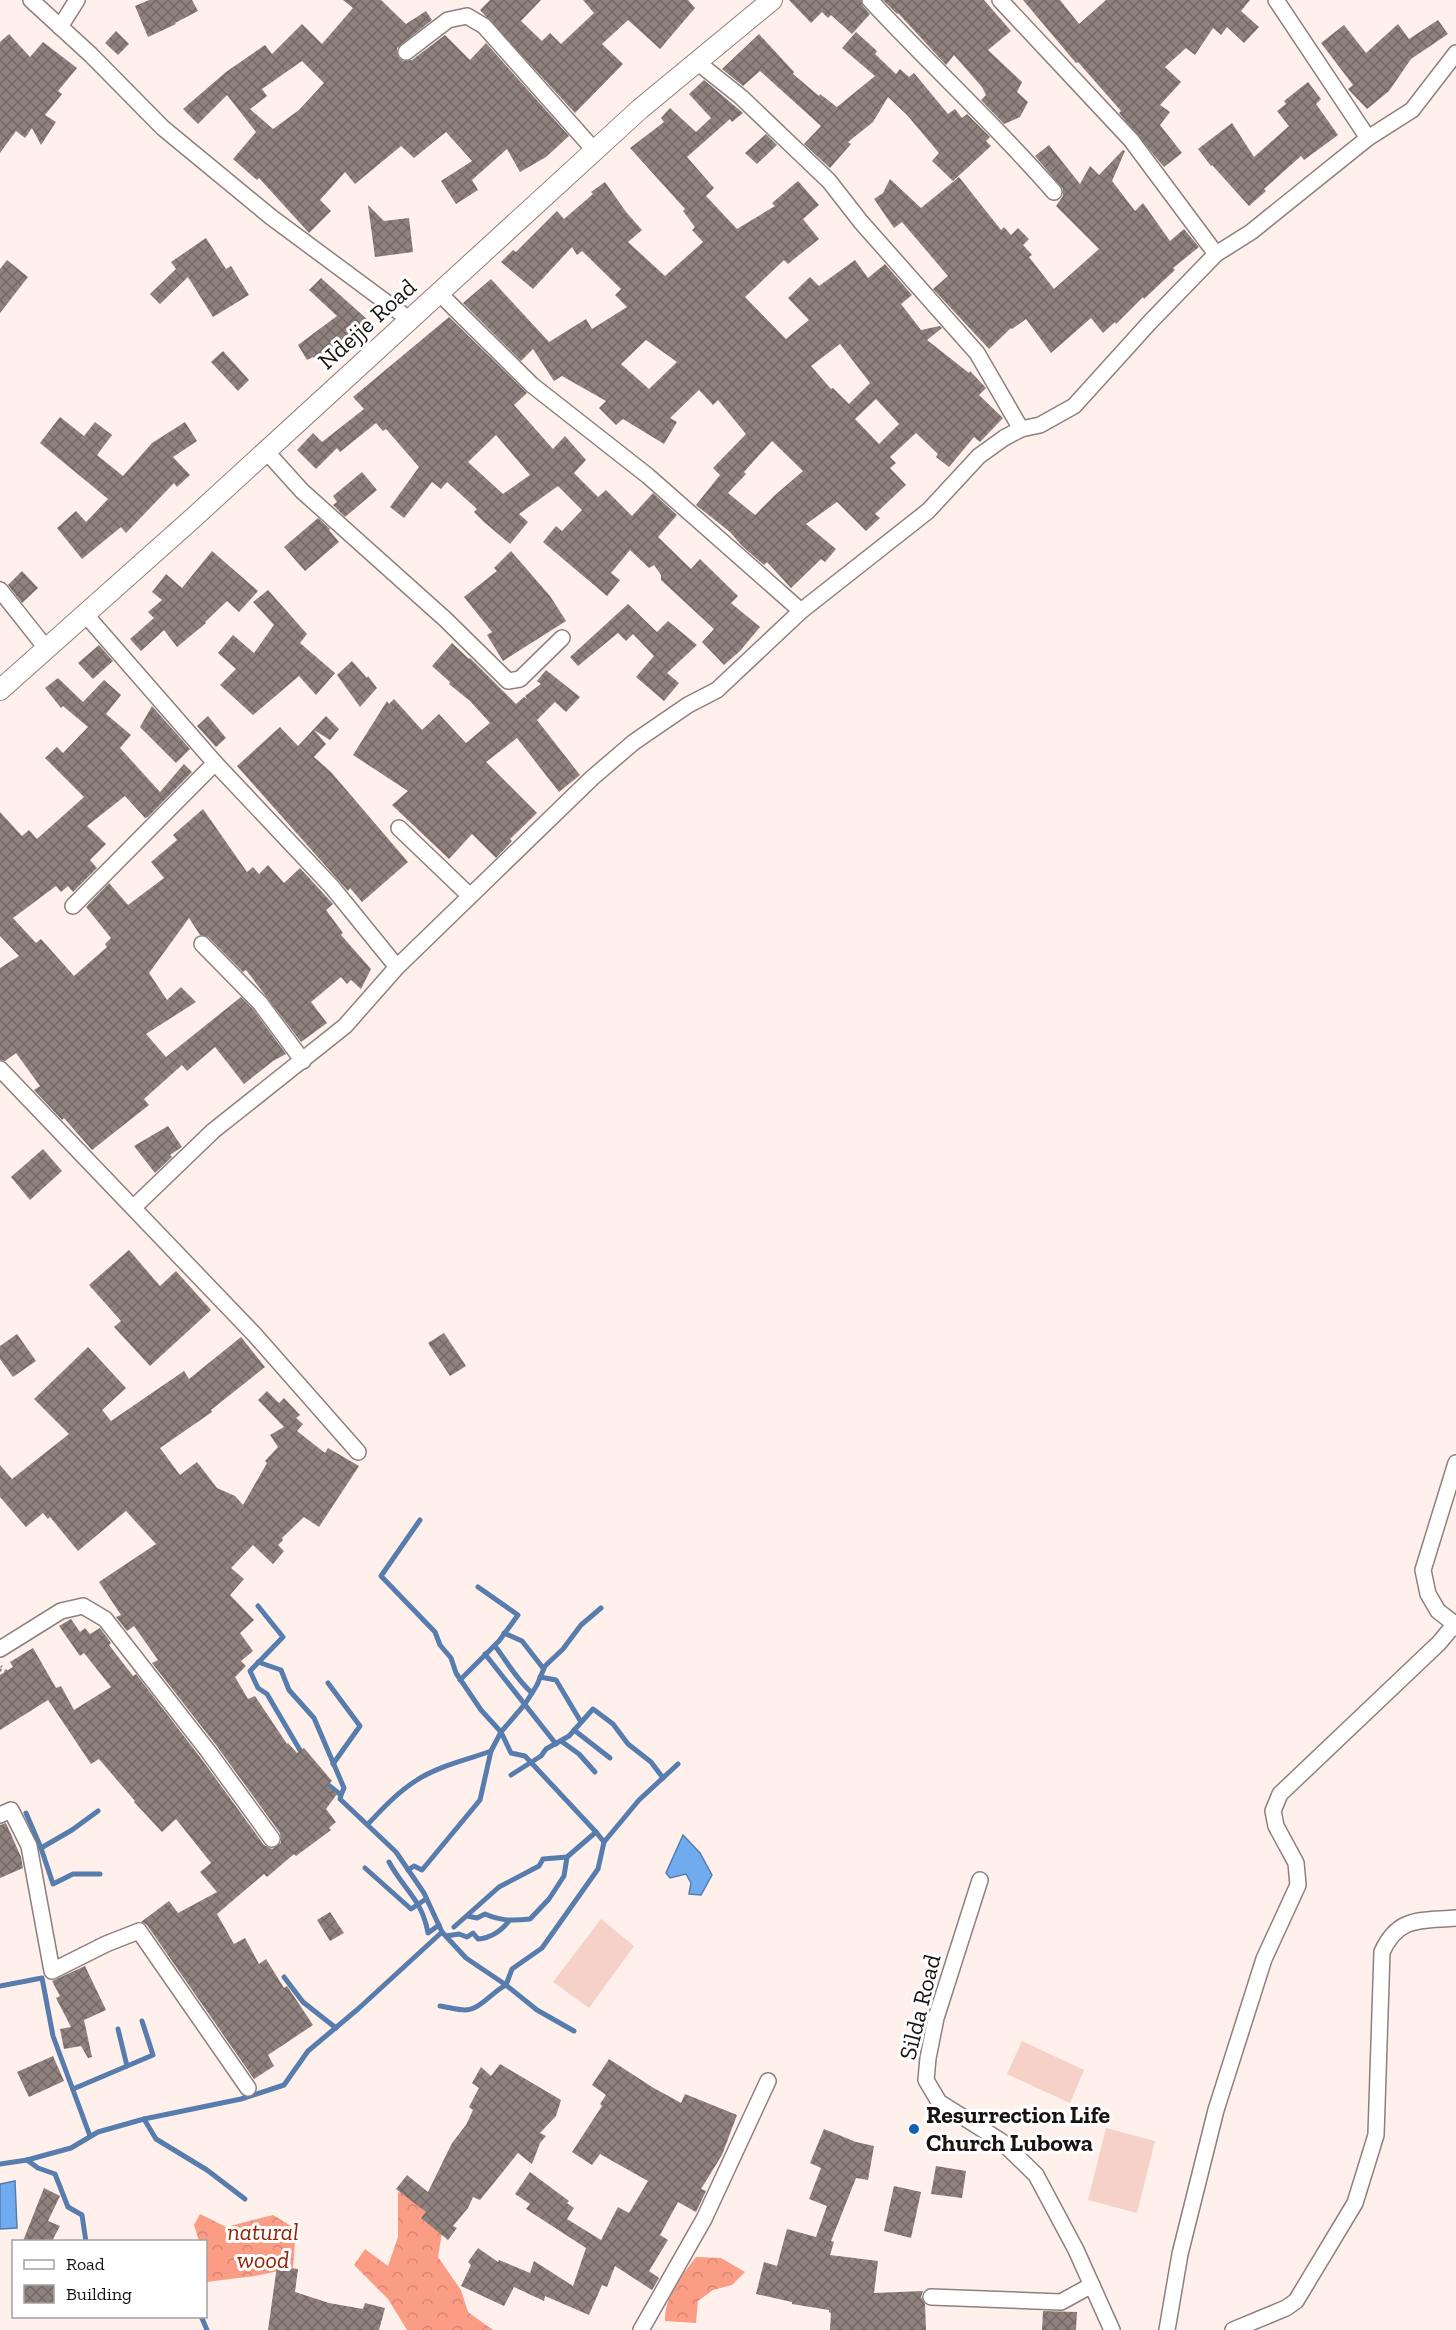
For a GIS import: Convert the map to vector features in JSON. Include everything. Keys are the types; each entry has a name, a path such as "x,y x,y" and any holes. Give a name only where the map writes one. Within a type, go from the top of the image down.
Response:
{"street":[{"path":"31,0 91,55 163,128 272,217 410,320"},
{"path":"60,27 77,0"},
{"name":"Ndejje Road","path":"0,690 192,519 640,109 772,0"},
{"path":"870,0 922,56 1012,144 1054,192"},
{"path":"1000,0 1131,140 1216,254"},
{"path":"1276,0 1368,138"},
{"path":"406,52 448,20 466,16 484,26 595,151"},
{"path":"134,1207 213,1131 345,1026 397,967 592,778 634,742 688,705 717,690 801,611 928,511 980,456 1004,438 1021,429 1040,424 1074,405 1216,254 1251,232 1368,138 1412,110 1456,53"},
{"path":"697,62 741,97 829,181 861,222 977,353 1021,429"},
{"path":"439,293 532,385 648,476 801,611"},
{"path":"266,451 302,491 445,619 508,681 520,679 562,638"},
{"path":"0,590 46,648"},
{"path":"85,614 215,762 332,887 397,967"},
{"path":"73,906 215,762"},
{"path":"399,828 470,896"},
{"path":"202,944 260,1003 303,1060"},
{"path":"0,1069 254,1334 358,1452"},
{"path":"1167,2330 1180,2253 1215,2110 1264,1959 1298,1885 1296,1863 1276,1826 1273,1811 1280,1794 1455,1626 1438,1611 1428,1594 1423,1570 1456,1463"},
{"path":"0,1649 61,1611 83,1606 105,1619 208,1751 272,1839"},
{"path":"0,1815 11,1810 29,1846 52,1971 106,1944 139,1931 248,2088"},
{"name":"Silda Road","path":"980,1880 936,2018 926,2080 939,2102 1000,2141 1036,2175 1062,2222 1112,2330"},
{"path":"1233,2330 1286,2308 1296,2301 1355,2203 1376,2136 1382,1952 1388,1940 1397,1929 1408,1923 1456,1918"},
{"path":"642,2330 704,2219 768,2081"},
{"path":"931,2296 1061,2302 1092,2285"}],"path":[{"path":"0,1665 6,1671 0,1670"}],"shaded area":[{"path":"601,1919 634,1946 589,2008 553,1982"},
{"path":"1022,2041 1084,2070 1070,2103 1007,2074"},
{"path":"1106,2128 1155,2141 1137,2213 1088,2200"}],"green space":[{"path":"398,2192 421,2200 442,2233 438,2257 461,2290 468,2312 493,2330 407,2330 388,2299 354,2265 365,2249 388,2266 398,2237"},
{"name":"natural wood","path":"200,2214 226,2227 273,2215 296,2229 293,2268 255,2276 207,2282 207,2240 199,2240 194,2225"},
{"path":"696,2257 721,2258 745,2272 732,2285 713,2290 698,2301 696,2323 665,2321 667,2303 680,2279"}],"water":[{"path":"683,1835 700,1853 712,1875 701,1895 689,1894 691,1883 686,1874 670,1878 666,1873"},
{"path":"15,2181 17,2228 0,2229 0,2184"}],"building":[{"path":"149,0 192,0 198,11 148,37 135,6"},
{"path":"343,0 381,0 406,24 426,11 432,20 397,48 398,57 403,61 412,60 445,35 470,60 486,43 569,136 546,157 520,172 507,149 472,180 478,190 456,204 441,181 472,161 446,132 414,158 401,146 355,184 345,172 320,200 331,211 309,233 259,178 257,180 233,159 256,132 227,95 198,124 183,109 226,72 265,45 272,54 302,24 322,44 353,8","holes":["302,61 324,83 299,110 273,129 250,109 267,96 262,89"]},
{"path":"490,0 541,0 521,21 542,41 550,33 561,44 594,13 583,0 688,0 695,8 660,49 628,20 602,44 623,64 575,113 480,10"},
{"path":"789,0 861,0 870,14 852,34 831,15 828,18 822,12 811,23"},
{"path":"883,0 984,0 1011,31 988,50 1022,82 1017,92 1028,102 1020,117 1004,124 981,100 986,95 982,87 954,55 946,65"},
{"path":"1023,0 1060,0 1079,24 1106,0 1250,0 1241,11 1259,27 1244,43 1227,27 1221,35 1213,28 1195,55 1186,48 1165,67 1181,82 1160,105 1170,112 1160,125 1182,153 1164,167 1119,113 1121,111 1078,62 1076,63"},
{"path":"1438,20 1448,34 1411,59 1389,91 1367,109 1348,89 1353,85 1321,43 1344,25 1366,53 1398,24 1409,39"},
{"path":"116,31 129,44 118,55 105,43"},
{"path":"856,32 877,51 875,54 896,74 900,69 909,77 914,73 948,114 955,109 962,118 967,114 990,137 986,141 991,146 953,181 932,161 939,153 907,115 888,97 873,122 848,142 851,144 830,168 804,144 821,126 760,71 743,86 722,69 759,34 794,72 793,74 819,96 820,94 837,107 875,76 842,48"},
{"path":"9,34 30,57 43,42 77,68 58,91 62,94 45,115 56,122 41,145 32,128 25,138 16,131 0,153 0,42"},
{"path":"704,80 743,113 732,122 730,119 687,157 714,188 706,196 737,229 775,206 772,203 798,181 819,205 803,219 819,239 788,264 784,260 745,297 786,339 809,320 788,298 810,277 819,286 855,260 868,278 885,264 912,295 901,304 921,330 940,326 942,328 927,340 969,373 970,371 986,388 979,395 1003,418 980,442 974,437 949,467 936,457 938,454 916,433 890,457 896,463 890,468 906,485 875,514 880,518 866,531 837,502 806,524 836,549 825,562 821,559 791,588 767,562 764,565 730,532 696,505 720,475 713,468 746,434 718,400 713,405 699,390 670,418 677,422 664,444 623,419 616,425 599,408 606,401 562,376 554,381 533,349 521,361 463,303 491,279 549,342 586,319 592,329 627,307 615,295 621,289 582,251 577,255 572,247 533,289 501,262 513,250 516,252 557,211 564,219 593,194 591,192 605,182 642,230 628,242 665,276 703,242 692,230 695,227 683,211 685,209 630,148 664,122 661,118 670,108 696,132 711,118 689,94","holes":["646,340 677,362 649,389 621,364","840,344 870,383 849,404 833,388 831,389 811,366","876,399 899,424 879,444 855,419","772,441 803,471 755,515 728,493 746,474 744,472"]},
{"path":"1308,82 1321,99 1316,104 1338,135 1304,160 1301,156 1264,189 1266,191 1249,206 1198,149 1232,123 1254,157 1289,126 1277,111 1286,104 1284,101"},
{"path":"766,134 777,145 757,164 745,153"},
{"path":"1049,145 1080,184 1090,166 1099,175 1123,150 1125,151 1112,181 1135,211 1143,203 1170,241 1184,229 1199,247 1173,268 1175,270 1144,299 1143,297 1116,324 1115,322 1103,333 1091,318 1051,353 1026,319 1011,328 989,349 933,289 948,276 902,222 894,228 874,199 883,193 890,179 921,208 959,177 1001,230 1004,227 1011,235 1018,228 1029,239 1023,245 1032,255 1029,257 1054,289 1099,249 1056,206 1063,196 1063,189 1035,156"},
{"path":"368,205 384,221 409,218 413,252 375,257"},
{"path":"206,238 226,269 231,266 249,295 213,317 188,277 160,304 150,294 176,269 171,262"},
{"path":"7,260 28,277 0,313 0,269"},
{"path":"321,278 368,320 316,360 313,357 307,360 298,345 337,316 309,290"},
{"path":"449,317 527,393 514,405 553,449 565,436 586,460 574,473 598,497 606,490 632,516 653,493 677,515 658,537 691,569 700,559 738,596 731,603 760,627 740,651 724,665 702,642 714,629 661,580 661,575 654,565 649,568 630,550 611,573 620,580 607,596 543,542 556,526 562,531 582,510 558,486 519,514 528,522 510,544 484,522 474,512 477,509 447,482 441,489 432,482 404,518 390,507 419,467 386,429 383,431 376,423 340,452 337,448 316,469 297,450 313,433 322,442 364,409 353,397","holes":["496,435 530,475 503,494 468,462"]},
{"path":"223,351 249,380 238,391 211,362"},
{"path":"60,417 84,436 95,422 112,435 97,455 123,476 152,443 185,422 197,441 173,457 190,475 177,487 174,483 126,533 121,527 82,559 57,528 76,511 86,522 108,499 40,443"},
{"path":"362,472 377,490 345,517 333,505 337,502 333,496"},
{"path":"318,518 339,542 305,571 284,547"},
{"path":"212,551 258,591 239,612 227,601 206,623 177,647 164,630 141,651 130,639 154,618 148,612 162,600 152,592 166,574 182,588"},
{"path":"511,551 550,596 566,621 503,661 487,635 492,632 464,597 497,571 494,568"},
{"path":"22,571 38,588 22,603 8,585"},
{"path":"268,590 307,634 300,643 335,673 316,695 299,676 253,715 220,685 236,669 218,653 233,635 254,653 274,625 253,602"},
{"path":"628,604 657,632 668,621 697,645 667,673 679,683 664,701 636,677 654,656 633,634 626,641 618,633 578,666 570,657"},
{"path":"452,643 516,704 524,697 527,699 525,696 541,684 537,681 546,670 580,697 566,712 555,702 537,720 580,775 559,792 517,738 486,762 537,813 510,839 512,841 496,858 472,834 449,859 392,805 408,791 353,755 387,701 389,704 394,699 422,730 439,714 466,743 490,723 432,666"},
{"path":"99,645 113,661 93,679 78,663"},
{"path":"352,661 377,688 360,707 337,675"},
{"path":"58,678 83,702 104,680 121,695 106,714 131,735 120,748 160,792 184,764 192,772 148,817 145,818 125,796 87,826 106,844 90,860 97,868 73,892 68,886 61,892 56,886 13,918 36,943 41,939 74,976 107,947 105,944 111,938 86,907 109,883 128,905 164,878 151,862 177,840 173,835 203,809 247,872 253,867 259,874 268,865 284,883 300,868 333,904 326,910 343,933 341,935 371,969 361,989 351,980 347,984 341,977 311,1002 327,1023 301,1042 246,970 243,972 208,937 200,935 189,918 149,973 167,1000 181,987 196,1002 146,1034 166,1057 241,997 253,1009 286,1054 273,1061 244,1084 215,1047 187,1071 182,1065 144,1099 149,1105 92,1150 64,1118 62,1120 34,1090 40,1086 16,1053 5,1061 0,1060 0,968 19,956 0,936 0,812 22,836 29,830 37,839 84,797 45,758 57,747 63,753 88,727 63,706 61,708 45,688"},
{"path":"152,706 190,749 176,763 140,727"},
{"path":"208,716 226,738 216,747 197,726"},
{"path":"326,716 339,729 330,740 314,730 326,744 314,757 331,772 408,862 362,902 350,888 348,891 237,766 280,727 298,746"},
{"path":"168,1126 182,1147 170,1155 172,1157 155,1173 134,1146"},
{"path":"43,1149 62,1171 30,1200 11,1177"},
{"path":"129,1250 160,1286 176,1271 211,1310 150,1366 114,1327 121,1321 89,1285"},
{"path":"444,1333 466,1366 450,1376 428,1343"},
{"path":"17,1334 36,1361 13,1377 0,1359 0,1346"},
{"path":"241,1337 265,1367 211,1410 212,1412 160,1448 180,1475 197,1462 217,1488 235,1496 243,1505 267,1463 265,1461 278,1447 270,1435 284,1427 258,1400 267,1391 279,1403 284,1398 300,1415 296,1418 303,1424 297,1431 325,1453 328,1448 359,1466 319,1527 304,1517 282,1538 283,1540 278,1545 284,1551 273,1564 253,1545 231,1568 244,1579 230,1595 254,1620 240,1633 253,1651 241,1661 246,1666 235,1677 248,1699 255,1696 287,1744 297,1753 304,1748 332,1781 327,1785 337,1794 326,1809 336,1822 329,1828 331,1830 296,1856 294,1854 267,1877 264,1874 217,1914 234,1944 245,1938 259,1964 266,1959 284,1988 287,1986 313,2025 268,2055 274,2066 254,2079 147,1925 141,1922 169,1901 178,1913 217,1892 200,1872 211,1863 176,1819 162,1832 99,1759 91,1764 48,1700 0,1730 0,1675 13,1667 10,1662 33,1648 56,1688 61,1686 74,1710 111,1687 84,1653 80,1656 59,1626 71,1619 80,1632 85,1628 90,1634 100,1628 111,1643 109,1645 133,1676 136,1674 264,1845 272,1849 281,1843 280,1833 216,1745 152,1663 158,1660 134,1626 127,1631 116,1617 121,1615 99,1582 156,1544 126,1511 78,1551 50,1517 48,1519 43,1513 26,1527 0,1497 0,1465 12,1479 69,1434 34,1399 88,1347 126,1388 102,1410 111,1421 184,1371 189,1379"},
{"path":"6,1823 21,1857 23,1868 0,1878 0,1825"},
{"path":"330,1912 344,1933 330,1941 317,1920"},
{"path":"85,1966 106,2010 84,2020 92,2057 88,2058 81,2046 64,2049 60,2029 71,2027 56,1998 60,1996 52,1981"},
{"path":"53,2056 64,2081 29,2097 17,2072"},
{"path":"609,2059 681,2103 685,2094 737,2115 722,2155 701,2189 706,2191 696,2212 678,2202 660,2235 668,2240 649,2271 659,2278 652,2290 615,2266 607,2287 602,2285 589,2315 545,2296 544,2301 514,2287 504,2306 461,2286 471,2265 468,2262 478,2248 498,2262 499,2260 530,2273 534,2261 573,2286 586,2248 526,2209 530,2204 515,2194 530,2172 569,2201 567,2203 574,2208 567,2219 601,2240 618,2207 629,2213 648,2181 600,2154 592,2165 572,2152 602,2106 600,2104 606,2095 592,2085"},
{"path":"500,2064 561,2100 556,2116 540,2133 546,2136 540,2143 532,2164 518,2153 480,2200 473,2197 468,2208 453,2226 457,2228 448,2240 421,2218 426,2212 396,2189 407,2175 428,2192 452,2143 466,2125 473,2110 469,2107 479,2088 472,2083 481,2067 491,2076"},
{"path":"824,2129 856,2142 874,2146 868,2180 856,2178 831,2241 834,2242 830,2255 878,2261 874,2293 923,2291 921,2297 925,2304 926,2330 830,2330 831,2313 829,2310 792,2304 792,2302 756,2294 764,2262 777,2266 787,2229 816,2237 827,2206 809,2199 821,2168 810,2163"},
{"path":"936,2166 966,2171 962,2198 931,2194"},
{"path":"894,2186 921,2192 911,2238 884,2231"},
{"path":"44,2188 60,2196 48,2221 60,2226 53,2240 23,2240"},
{"path":"277,2266 298,2269 295,2292 329,2303 363,2309 365,2303 385,2308 379,2330 268,2330"},
{"path":"1043,2311 1077,2312 1076,2330 1042,2330"}],"waterway":[{"path":"420,1520 381,1576 435,1632 440,1645 451,1658 456,1673 481,1710 501,1732 511,1753 525,1756 596,1832"},
{"path":"460,1680 499,1641 518,1615 478,1587"},
{"path":"258,1606 283,1637 250,1671 258,1688 267,1694 304,1757"},
{"path":"408,1870 414,1866 422,1870 480,1800 491,1751 501,1732 525,1704 545,1666 563,1649 581,1625 601,1608"},
{"path":"504,1633 522,1641 543,1668"},
{"path":"495,1646 532,1693"},
{"path":"485,1654 556,1744"},
{"path":"258,1662 281,1670 289,1690 314,1718 344,1788 341,1795"},
{"path":"540,1677 556,1680 581,1722"},
{"path":"328,1683 360,1726 333,1764"},
{"path":"511,1775 541,1756 546,1749 569,1736 593,1709 613,1724 628,1744 651,1762 663,1778"},
{"path":"574,1730 610,1758"},
{"path":"561,1741 579,1754 595,1772"},
{"path":"368,1824 397,1795 425,1775 491,1751"},
{"path":"0,2164 27,2160 71,2148 98,2132 144,2119 241,2099 284,2085 308,2051 442,1932 466,1958 506,1985 512,1969 542,1948 598,1869 604,1842 639,1800 678,1764"},
{"path":"322,1780 341,1795 340,1799 396,1852 424,1893 442,1932"},
{"path":"41,1848 98,1811"},
{"path":"26,1813 53,1884 73,1874 100,1874"},
{"path":"454,1927 499,1887 539,1866 543,1859 567,1857 596,1832 604,1842"},
{"path":"467,1916 477,1918 485,1914 507,1920 530,1919 549,1899 564,1876 567,1857"},
{"path":"389,1862 417,1903 428,1933 439,1925"},
{"path":"365,1868 411,1909 426,1899"},
{"path":"446,1936 459,1934 467,1937 473,1933 478,1939 483,1938 503,1928 509,1921"},
{"path":"284,1977 303,2002 336,2028"},
{"path":"0,1986 42,1978 53,2036 90,2136"},
{"path":"440,2006 462,2010 471,2009 506,1985 537,2010 574,2031"},
{"path":"73,2089 153,2055 142,2021"},
{"path":"118,2029 127,2066"},
{"path":"144,2119 156,2139 207,2170 245,2199"},
{"path":"27,2160 38,2168 55,2174 68,2207 82,2215 86,2240"},
{"path":"202,2318 207,2330"}],"place":[{"name":"Resurrection Life Church Lubowa","path":"914,2129"}]}
